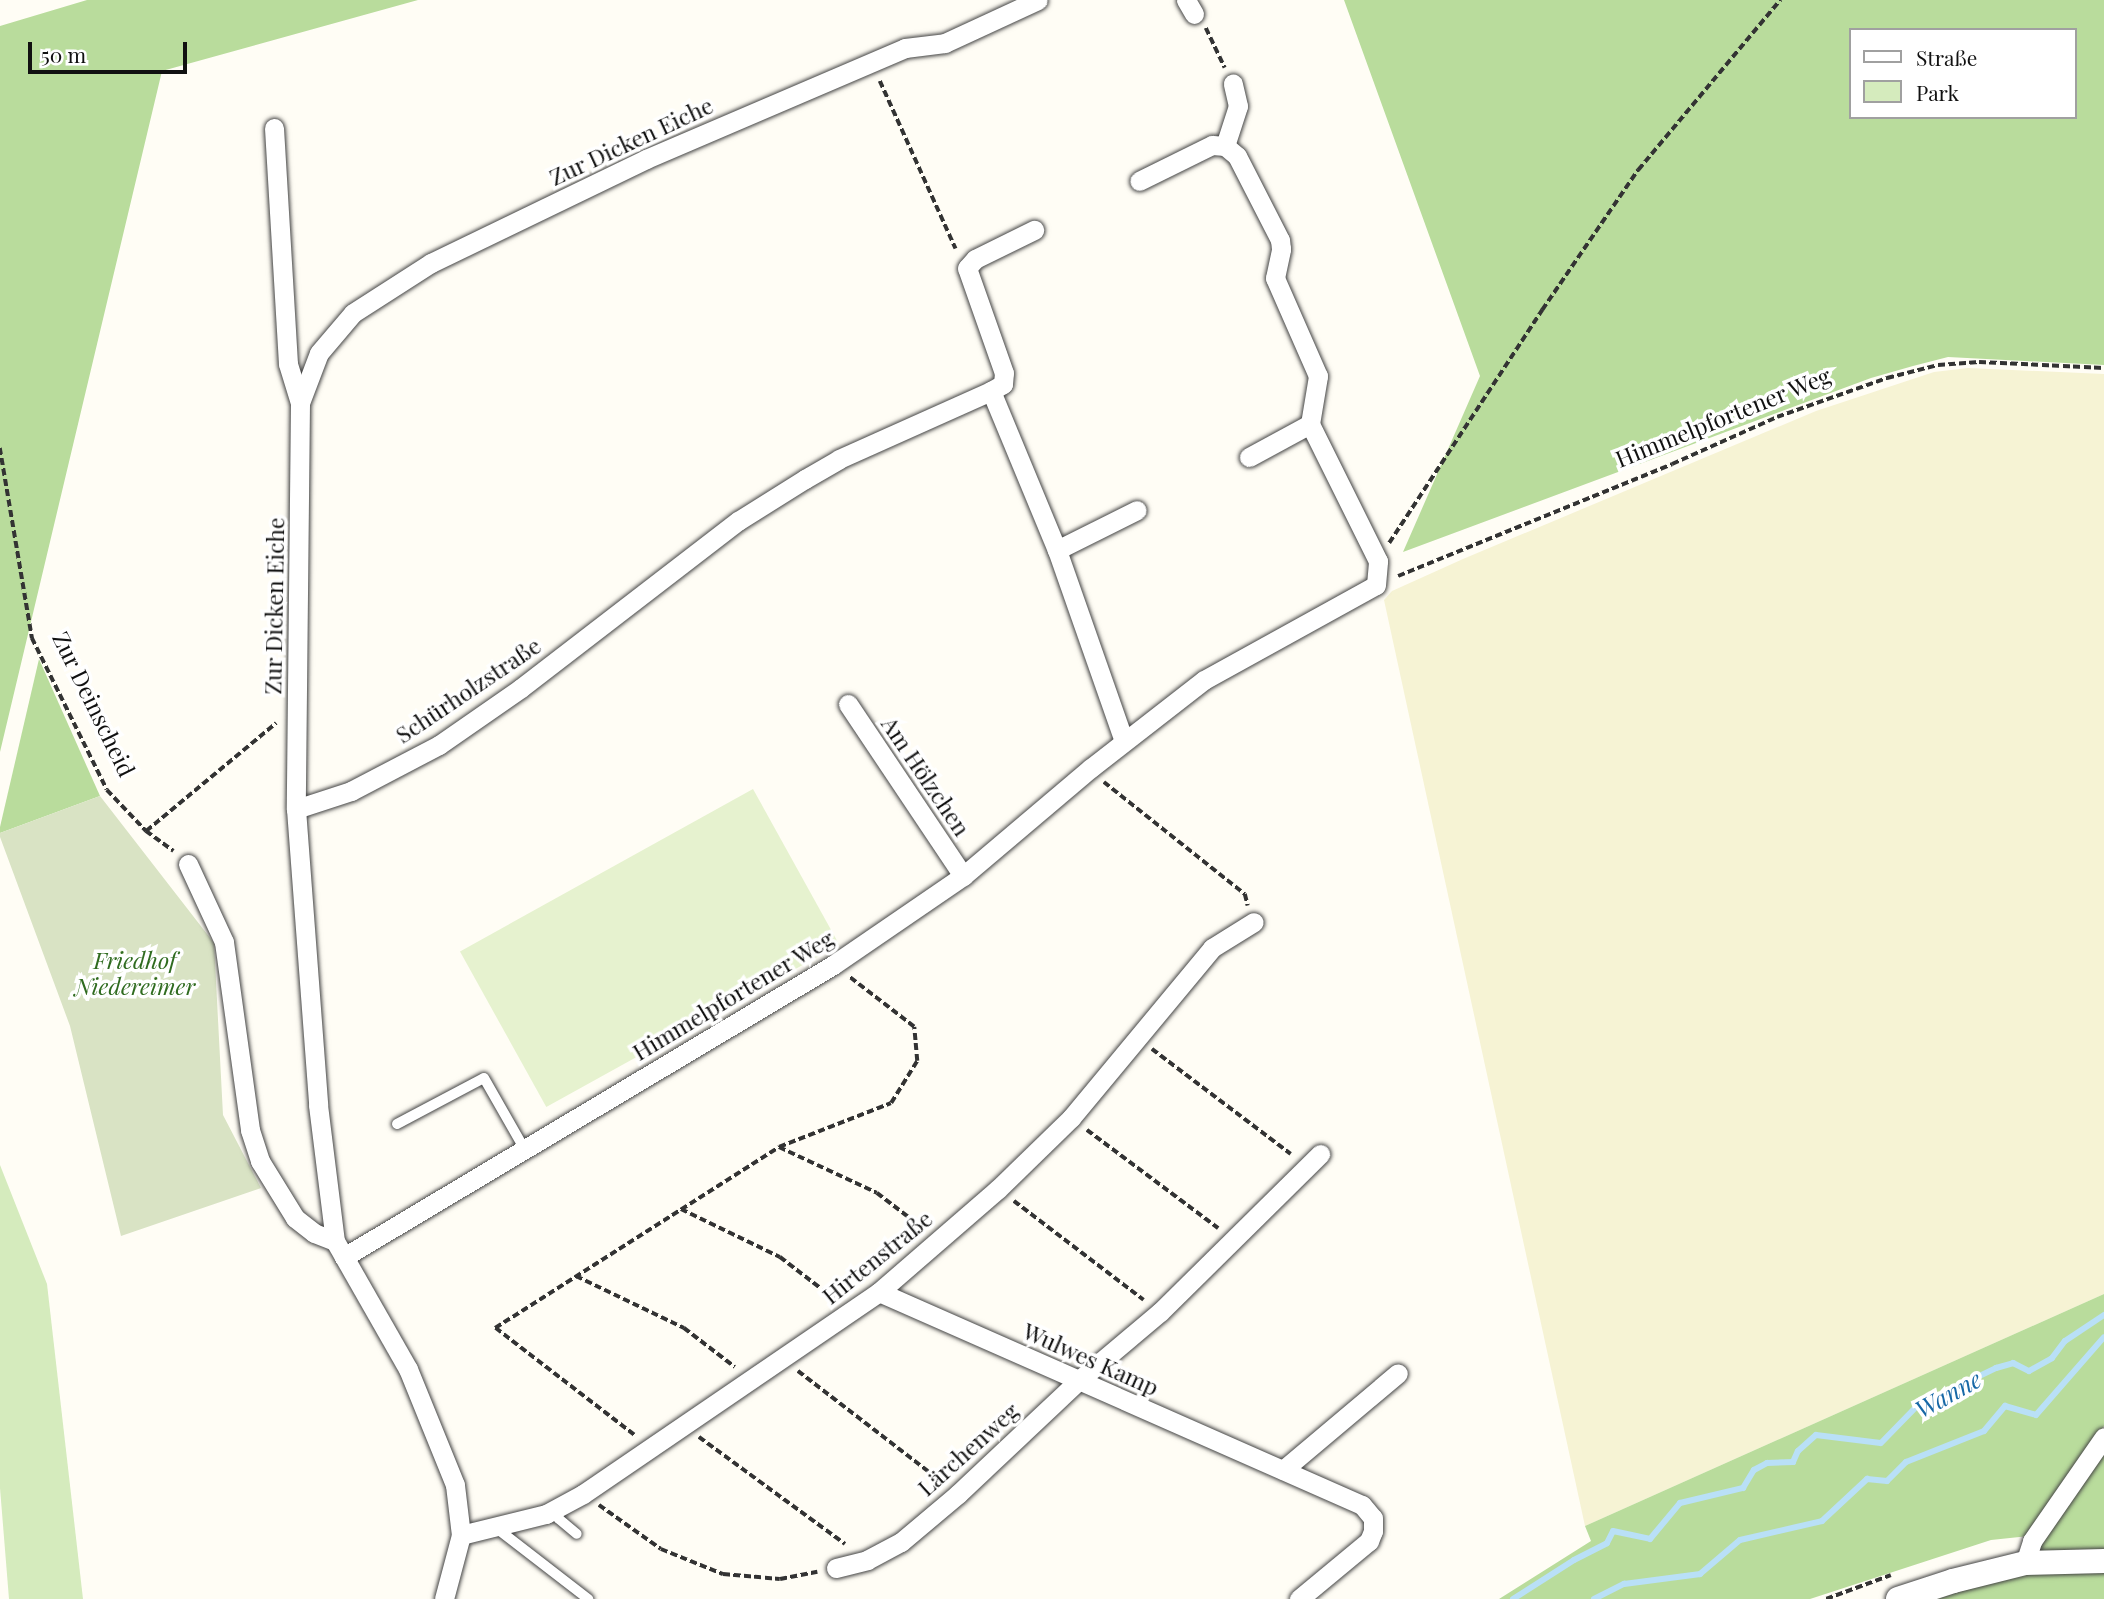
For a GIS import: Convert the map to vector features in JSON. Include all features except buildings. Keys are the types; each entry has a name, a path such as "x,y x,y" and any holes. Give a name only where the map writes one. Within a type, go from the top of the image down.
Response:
{"street":[{"name":"Zur Dicken Eiche","path":"300,402 319,354 353,313 431,263 646,159 905,48 945,43 1038,0"},
{"path":"1225,146 1238,106 1233,84"},
{"name":"Zur Dicken Eiche","path":"274,128 288,364 300,402 296,809"},
{"path":"1139,181 1212,145 1225,146 1237,156 1281,244 1275,278 1318,376 1310,425 1378,561 1376,585"},
{"path":"1034,230 975,259 967,268 1004,373 1003,384 991,391 1046,520 1124,741"},
{"name":"Schürholzstraße","path":"296,809 351,791 439,745 521,688 738,521 805,479 839,459 991,391"},
{"path":"1249,457 1310,425"},
{"path":"1057,550 1137,510"},
{"name":"Himmelpfortener Weg","path":"340,1249 524,1148 833,965 963,876 1124,741 1213,673 1376,585"},
{"name":"Am Hölzchen","path":"849,704 963,876"},
{"path":"296,809 318,1105 340,1249 423,1402 455,1485 461,1535 444,1599"},
{"path":"188,864 224,942 250,1130 260,1161 295,1218 340,1249"},
{"name":"Hirtenstraße","path":"461,1535 554,1510 583,1494 879,1292 998,1189 1071,1118 1139,1040 1212,948 1254,922"},
{"name":"Lärchenweg","path":"836,1568 867,1560 901,1542 958,1494 1078,1381 1160,1312 1235,1241 1314,1160"},
{"name":"Wulwes Kamp","path":"879,1292 1352,1499 1373,1518 1373,1531 1364,1547 1299,1599"},
{"path":"1283,1470 1398,1373"},
{"path":"2025,1563 2032,1541 2104,1437"},
{"path":"1898,1599 1953,1580 2025,1563 2104,1561"}],"lane":[{"path":"397,1124 484,1078 524,1148"},
{"path":"554,1510 559,1519 577,1534"},
{"path":"494,1527 587,1599"}],"path":[{"path":"1378,561 1542,310 1638,170 1780,0"},
{"path":"1190,7 1203,23 1233,84"},
{"path":"872,63 967,268"},
{"name":"Himmelpfortener Weg","path":"1376,585 1672,464 1777,417 1887,378 1938,365 1979,362 2104,368"},
{"name":"Zur Deinscheid","path":"0,448 32,638 107,790 146,831 188,864"},
{"path":"146,831 270,727 297,713"},
{"path":"1104,781 1245,894 1254,922"},
{"path":"650,1447 495,1328 779,1147 891,1103 917,1061 914,1027 833,965"},
{"path":"1139,1040 1314,1160"},
{"path":"1071,1118 1235,1241"},
{"path":"779,1147 877,1193 939,1240"},
{"path":"998,1189 1160,1312"},
{"path":"681,1209 780,1257 851,1312"},
{"path":"576,1276 684,1328 752,1380"},
{"path":"782,1359 958,1494"},
{"path":"683,1425 867,1560"},
{"path":"583,1494 661,1549 723,1574 779,1579 836,1568"}],"shaded area":[{"path":"1968,368 2104,374 2104,1294 1585,1526 1384,600 1392,591 1463,559 1816,411 1934,372"}],"green space":[{"path":"87,0 418,0 162,71 0,752 0,26"},
{"path":"1344,0 2104,0 2104,365 1948,357 1913,366 1871,378 1403,552 1480,376"},
{"path":"39,659 100,796 0,833 0,827"},
{"path":"753,789 839,945 546,1107 460,951"},
{"name":"Friedhof Niedereimer","path":"100,796 214,943 223,1115 261,1188 121,1236 70,1026 0,837 0,833"},
{"path":"0,1165 47,1284 83,1599 9,1599 0,1488"},
{"path":"2104,1294 2104,1426 2029,1536 1991,1540 1810,1599 1499,1599 1591,1541 1585,1526"},
{"path":"2104,1447 2104,1552 2033,1555"},
{"path":"2027,1571 2104,1572 2104,1599 1936,1599"}],"waterway":[{"name":"Wanne","path":"1513,1599 1574,1560 1607,1543 1613,1531 1650,1539 1680,1503 1743,1488 1754,1470 1767,1463 1793,1462 1798,1451 1816,1435 1881,1443 1917,1406 1996,1368 2013,1363 2029,1371 2052,1358 2065,1341 2104,1315"},
{"path":"1594,1599 1624,1584 1700,1574 1740,1540 1822,1521 1867,1479 1887,1481 1906,1462 1984,1431 2005,1406 2036,1415 2104,1337"}]}
